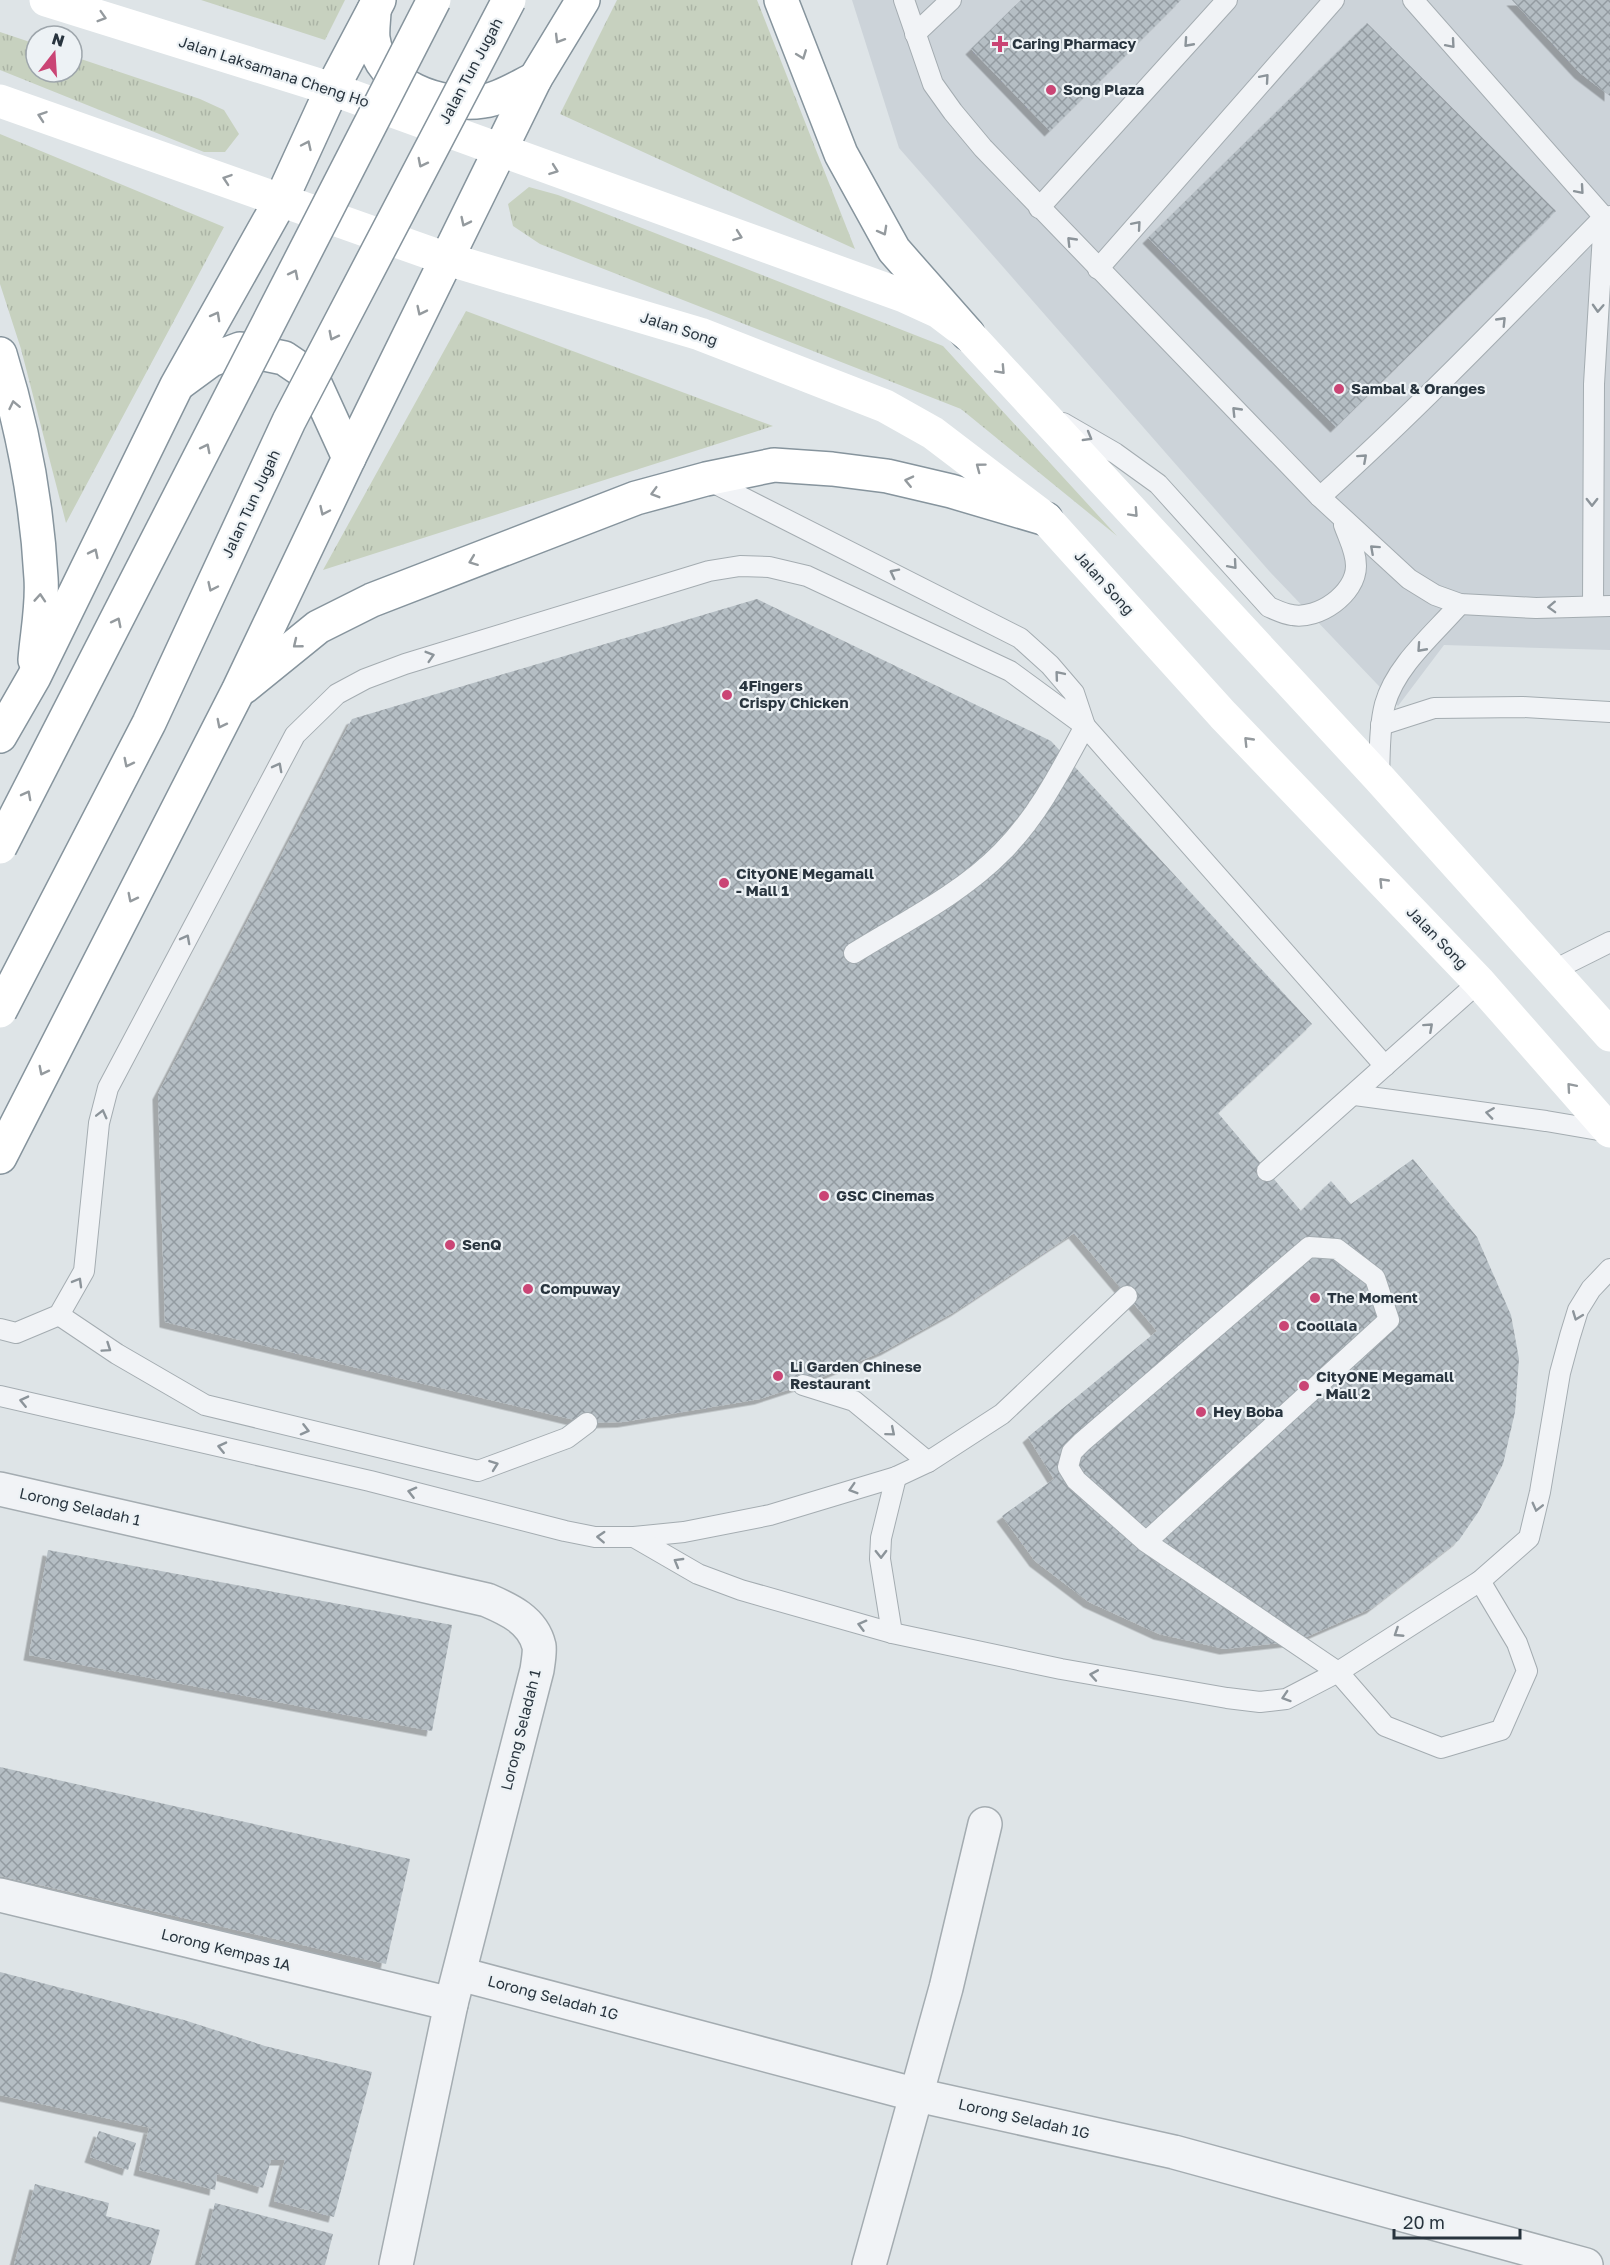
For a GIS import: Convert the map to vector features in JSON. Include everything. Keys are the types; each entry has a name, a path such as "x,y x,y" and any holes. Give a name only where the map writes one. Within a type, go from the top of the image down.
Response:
{"main road":[{"name":"Jalan Laksamana Cheng Ho","path":"46,0 332,89 499,150"},
{"path":"0,847 434,0"},
{"name":"Jalan Tun Jugah","path":"0,1011 149,723 289,420 509,0"},
{"path":"0,1156 238,691 499,150 535,79 583,0"},
{"path":"781,0 841,154 894,250 968,334 1379,778 1610,1035"},
{"path":"0,735 34,677 177,385 282,198 332,89 377,5"},
{"path":"377,5 373,38 380,57 390,73 410,89 444,100 485,101 535,79"},
{"path":"0,100 282,198 447,259"},
{"path":"499,150 904,296 939,312 968,334"},
{"name":"Jalan Song","path":"447,259 700,334 885,406 933,433 1046,519 1223,715 1479,982 1610,1132"},
{"path":"177,385 211,360 240,349 284,358 312,377 349,458"},
{"path":"0,354 9,383 31,487 40,569 34,677"},
{"path":"238,691 318,627 372,600 636,498 706,479 774,465 832,469 887,476 1046,519"}],"street":[{"name":"Lorong Seladah 1","path":"0,1489 487,1600 526,1622 539,1646 537,1670 456,1989 396,2265"},
{"path":"869,2265 946,1988 985,1824"},
{"name":"Lorong Kempas 1A","path":"0,1895 456,1989"},
{"name":"Lorong Seladah 1G","path":"456,1989 1174,2152 1586,2265"}],"lane":[{"path":"904,0 933,84 953,112 1039,208 1320,497 1409,579 1435,595 1460,604 1536,608 1601,606 1594,384 1607,216 1413,0"},
{"path":"915,34 951,0"},
{"path":"1039,208 1227,0"},
{"path":"1098,269 1334,0"},
{"path":"1320,497 1385,438 1607,216"},
{"path":"1037,408 1115,453 1158,484 1269,607 1292,616 1315,612 1333,603 1350,587 1356,569 1355,552 1341,518"},
{"path":"706,479 1020,638 1050,665 1074,693 1085,726 1044,800 1002,852 964,885 854,953"},
{"path":"0,1329 16,1333 59,1315 84,1271 99,1123 108,1089 296,735 337,694 365,679 405,664 686,578 740,566 759,567 807,576 1010,671 1085,726 1385,1066"},
{"path":"1379,778 1385,704 1393,684 1406,665 1460,604"},
{"path":"1382,725 1434,708 1523,707 1610,712"},
{"path":"1552,971 1610,942"},
{"path":"1267,1171 1355,1095 1479,982"},
{"path":"1355,1095 1546,1120 1610,1132"},
{"path":"1146,1542 1389,1320 1375,1278 1337,1249 1309,1247 1072,1452 1068,1467 1076,1480 1146,1542 1338,1672 1385,1726 1441,1748 1501,1730 1527,1671 1517,1643 1480,1581"},
{"path":"634,1537 698,1574 741,1590 892,1633 1061,1669 1260,1702 1286,1699 1338,1672 1480,1581 1529,1538 1540,1492 1560,1373 1570,1336 1578,1310 1591,1289 1610,1269"},
{"path":"0,1396 370,1481 565,1531 596,1537 634,1537 684,1532 770,1515 896,1477 928,1462 1002,1414 1127,1296"},
{"path":"59,1315 117,1354 205,1405 478,1471 567,1438 587,1423"},
{"path":"803,1385 854,1401 928,1462"},
{"path":"892,1633 880,1559 881,1538 896,1477"}],"shaded area":[{"path":"852,0 1610,0 1610,650 1444,645 1398,706 1270,572 899,148"}],"green space":[{"path":"201,0 345,0 325,40"},
{"path":"617,0 757,0 855,249 560,114"},
{"path":"0,32 24,40 24,80 0,70"},
{"path":"84,60 200,99 224,110 239,134 225,152 204,152 35,84 84,84"},
{"path":"0,134 224,227 66,523 21,349 0,284"},
{"path":"529,187 558,195 943,346 1117,536 961,409 540,244 513,226 508,204"},
{"path":"466,311 773,426 323,570"}],"building":[{"name":"Song Plaza","path":"1021,0 1181,0 1050,131 971,49"},
{"path":"1512,0 1610,0 1610,96 1580,73"},
{"path":"1367,23 1556,211 1336,427 1148,238"},
{"name":"CityONE Megamall - Mall 1","path":"757,599 1051,741 1312,1024 1218,1113 1301,1211 1331,1181 1351,1204 1413,1159 1477,1237 1511,1315 1519,1359 1515,1412 1503,1464 1479,1511 1459,1540 1372,1608 1297,1641 1225,1649 1159,1634 1089,1602 1035,1561 1002,1516 1054,1479 1028,1437 1157,1331 1074,1233 956,1311 886,1350 803,1385 760,1399 623,1422 587,1423 165,1322 158,1094 352,719"},
{"path":"48,1550 452,1625 432,1731 29,1655"},
{"path":"0,1767 410,1859 386,1964 0,1876"},
{"path":"0,1972 184,2020 265,2046 372,2072 334,2217 274,2201 285,2160 271,2160 263,2188 217,2174 215,2190 139,2170 149,2128 165,2131 0,2095"},
{"path":"99,2131 136,2143 128,2170 90,2157"},
{"path":"35,2184 109,2203 106,2216 160,2230 150,2265 14,2265"},
{"path":"215,2203 333,2234 325,2265 199,2265"}],"place":[{"name":"Caring Pharmacy","path":"1000,44"},
{"name":"Song Plaza","path":"1051,90"},
{"name":"Sambal & Oranges","path":"1339,389"},
{"name":"4Fingers Crispy Chicken","path":"727,695"},
{"name":"CityONE Megamall - Mall 1","path":"724,883"},
{"name":"GSC Cinemas","path":"824,1196"},
{"name":"SenQ","path":"450,1245"},
{"name":"Compuway","path":"528,1289"},
{"name":"The Moment","path":"1315,1298"},
{"name":"Coollala","path":"1284,1326"},
{"name":"Li Garden Chinese Restaurant","path":"778,1376"},
{"name":"CityONE Megamall - Mall 2","path":"1304,1386"},
{"name":"Hey Boba","path":"1201,1412"}]}
